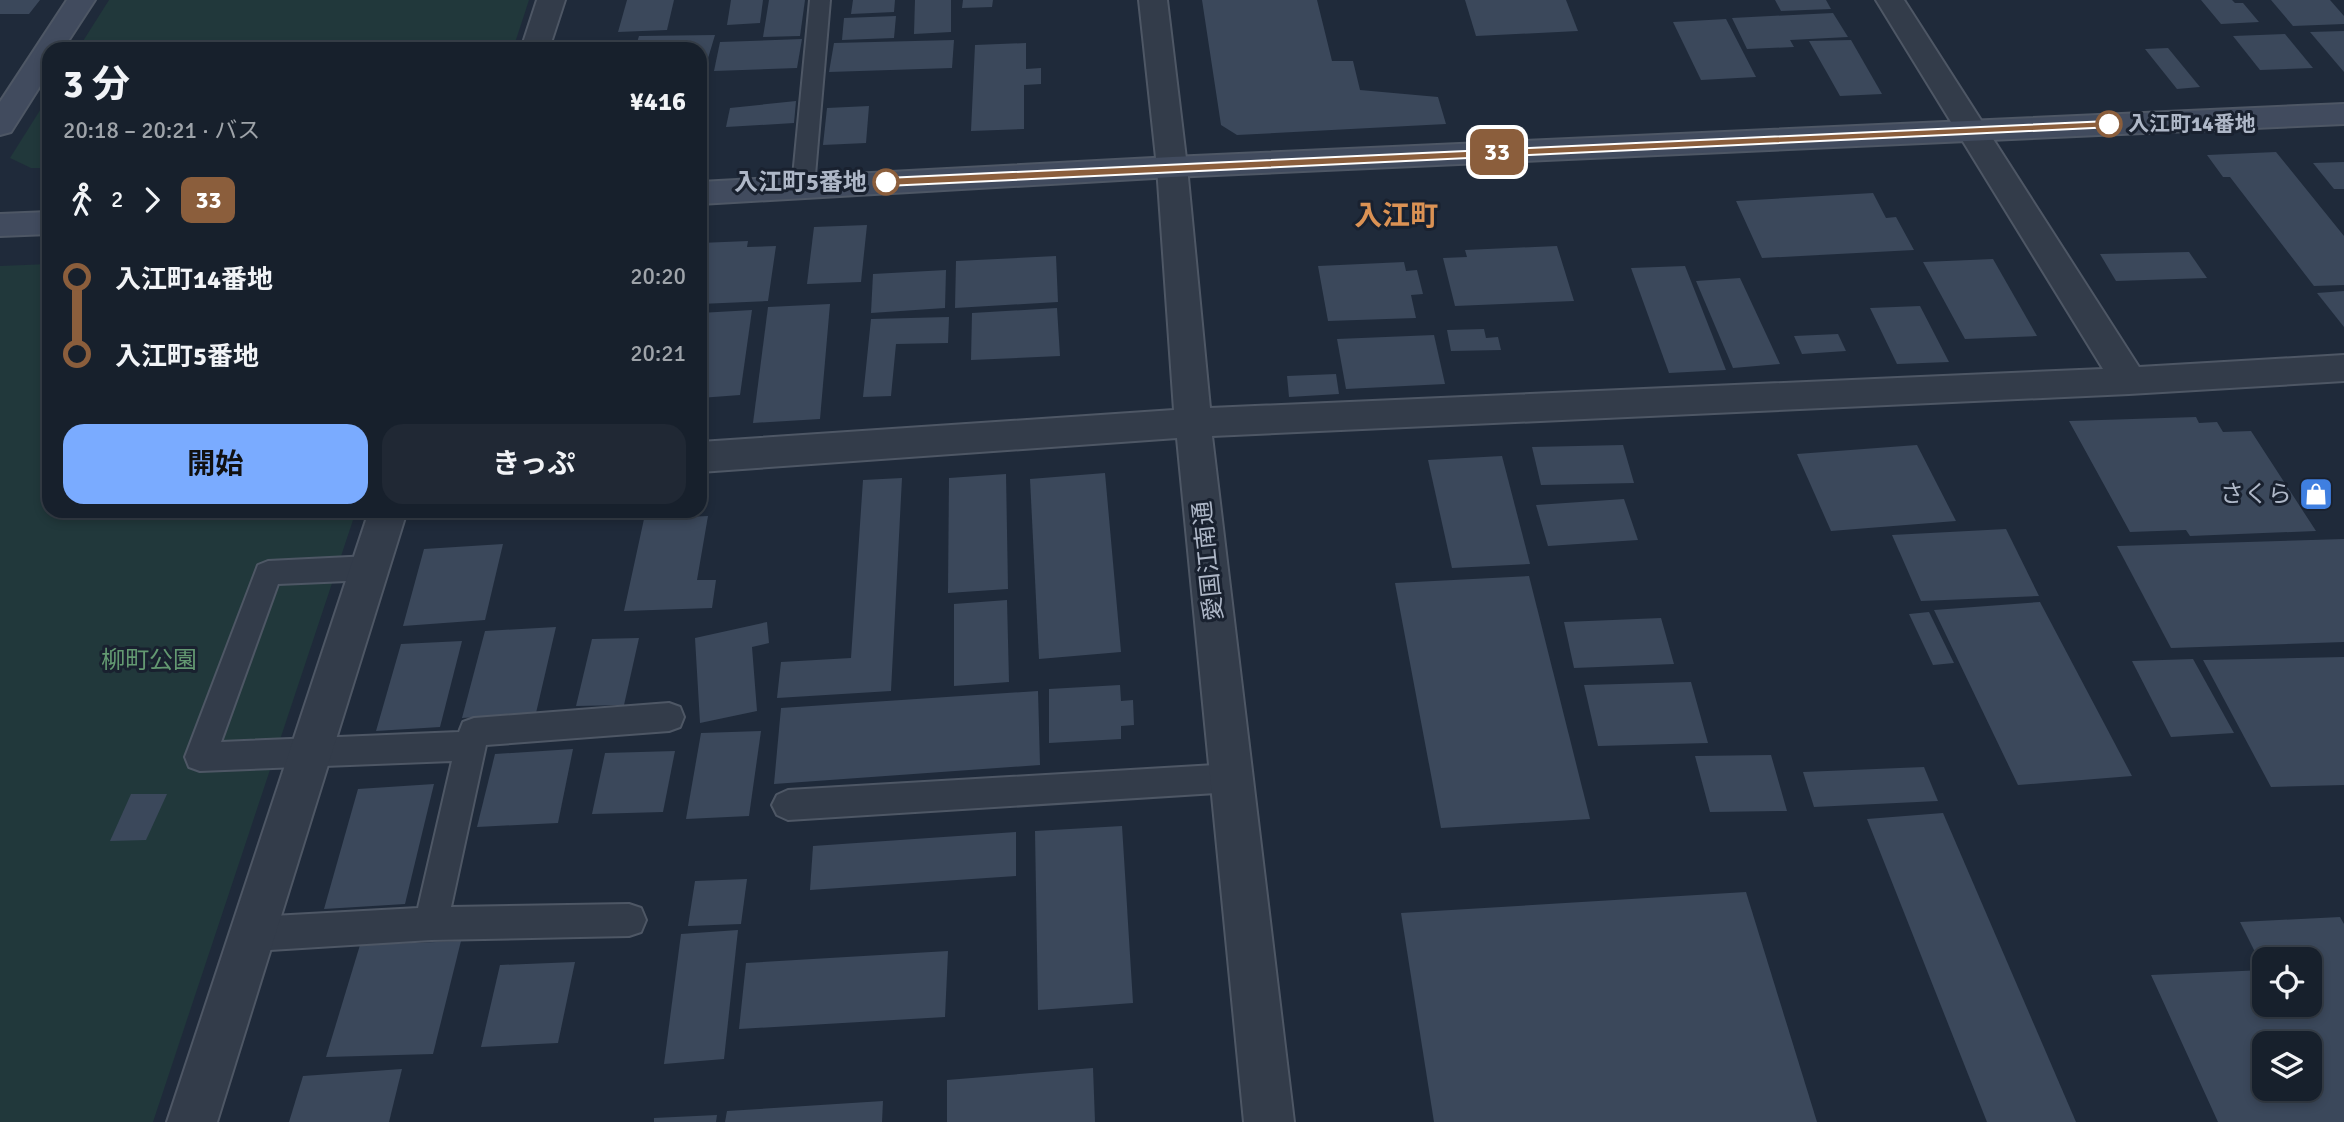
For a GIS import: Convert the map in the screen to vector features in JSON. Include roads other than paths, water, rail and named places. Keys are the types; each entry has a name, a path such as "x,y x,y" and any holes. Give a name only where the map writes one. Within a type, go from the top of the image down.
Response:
{"street":[{"path":"54,42 81,0"},
{"path":"538,42 551,0"},
{"name":"愛国江南通","path":"1153,0 1172,167 1194,424 1269,1122"},
{"path":"1890,0 1969,130 2129,380"},
{"path":"0,125 42,60"},
{"path":"707,192 1172,167 2344,114"},
{"path":"0,225 42,223"},
{"path":"707,457 1194,424 2344,368"},
{"path":"192,1122 386,518"}],"lane":[{"path":"803,187 820,0"},
{"path":"370,568 268,573 200,757 469,746"},
{"path":"431,924 474,732 669,716"},
{"path":"788,804 1232,778"},
{"path":"252,934 431,924 629,920"}],"place":[{"name":"入江町14番地","path":"2109,124"},
{"name":"入江町5番地","path":"886,182"},
{"name":"さくら","path":"2316,494"}],"district":[{"name":"入江町","path":"1396,216"}],"park label":[{"name":"柳町公園","path":"149,660"}]}
